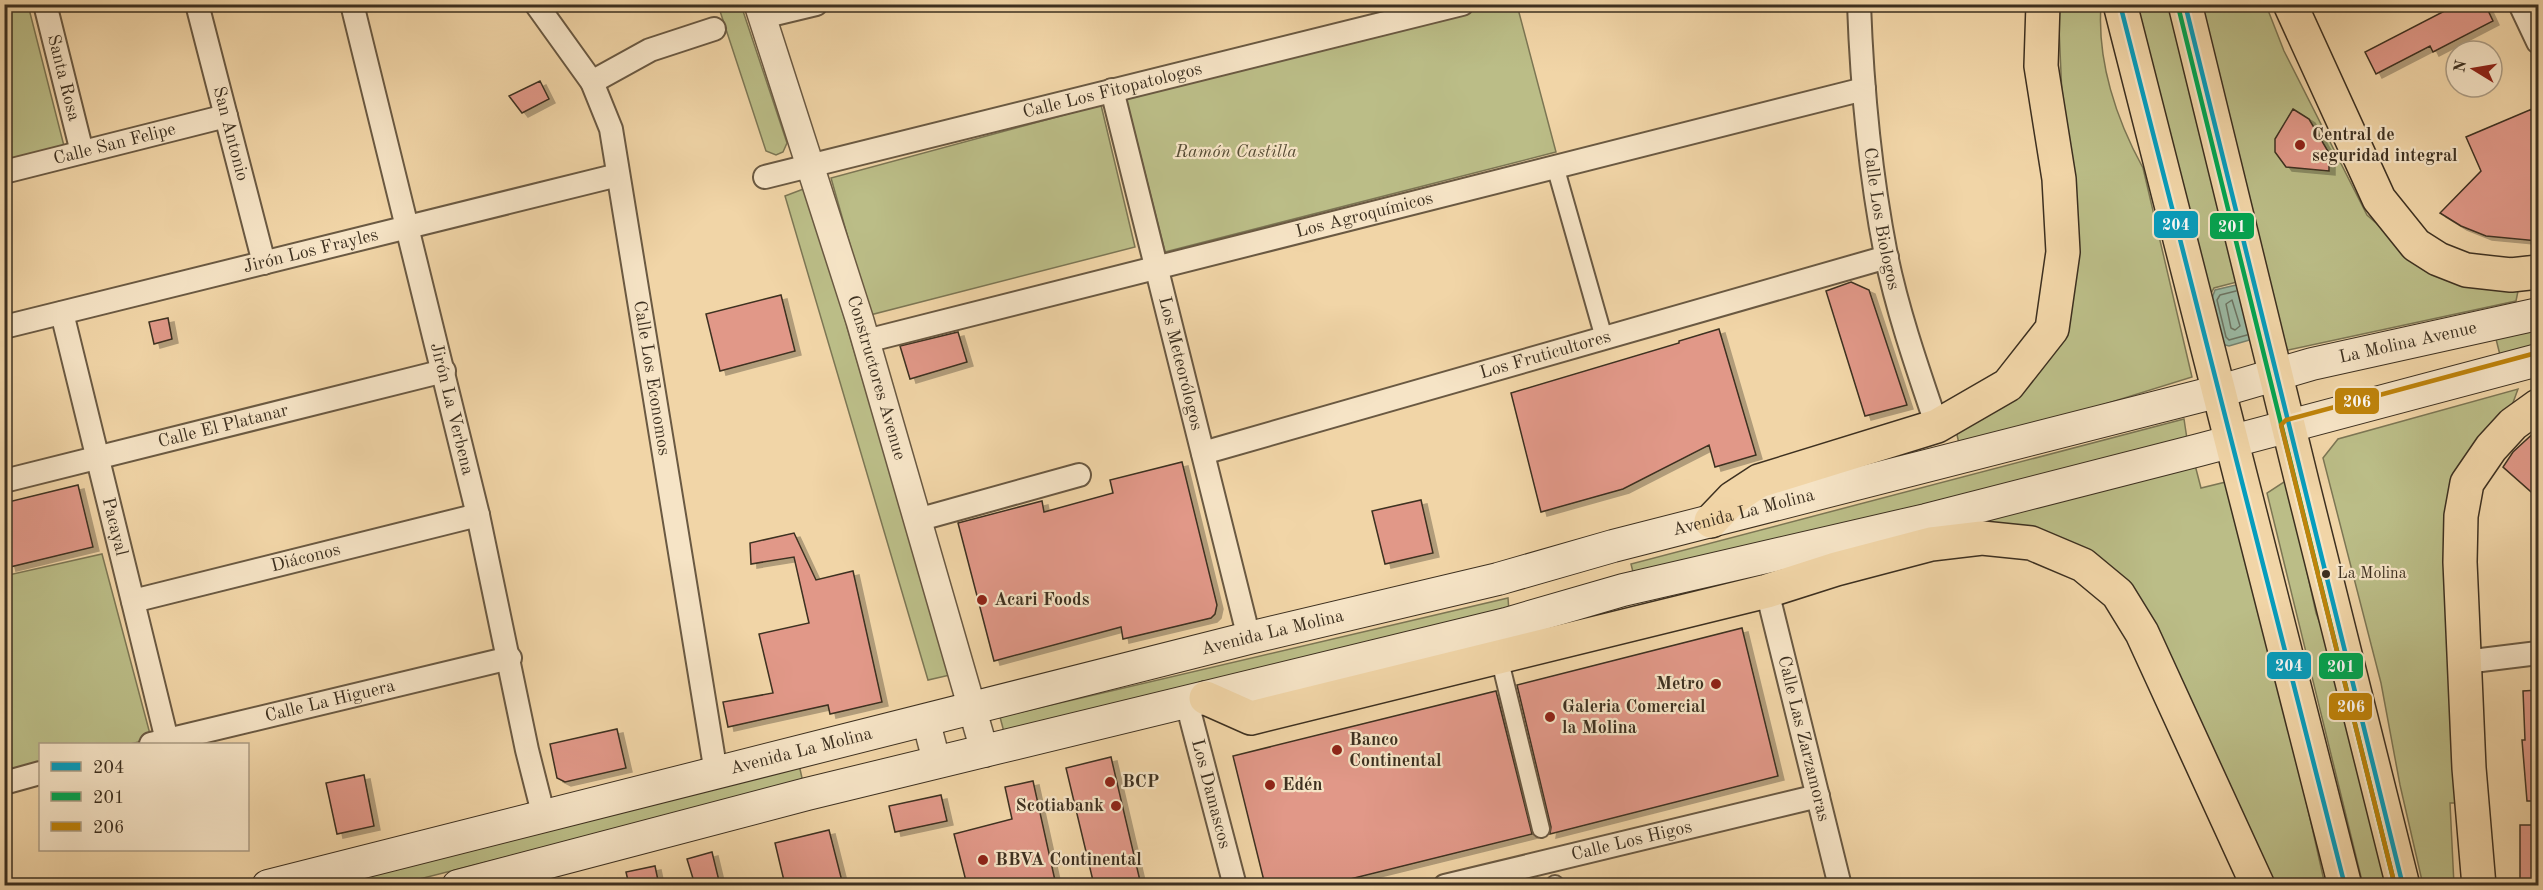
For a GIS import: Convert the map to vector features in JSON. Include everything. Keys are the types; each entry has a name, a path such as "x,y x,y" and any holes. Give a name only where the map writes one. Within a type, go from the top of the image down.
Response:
{"main road":[{"path":"1711,521 1743,490 1759,481 1937,426 2008,385 2052,329 2063,252 2059,179 2041,66 2043,4"},
{"path":"2120,4 2345,885"},
{"path":"2185,4 2403,885"},
{"path":"2290,4 2379,199 2416,245 2438,259 2466,270 2511,275 2538,272"},
{"name":"La Molina Avenue","path":"2277,375 2343,357 2538,314"},
{"path":"2480,327 2477,336 2479,356 2491,373"},
{"path":"1197,701 1251,718 1767,591 1833,556 1926,520 2538,360"},
{"name":"Avenida La Molina","path":"268,885 1249,638 1498,579 1711,521 2277,375"},
{"path":"2479,885 2469,768 2461,516 2467,483 2491,448 2514,424 2538,405"},
{"path":"458,885 508,879 807,794 1197,701 1506,624 1597,598 1833,556 1982,538 2031,543 2083,565 2118,594 2142,633 2258,885"},
{"path":"1498,579 1487,584 1480,594 1479,606 1484,616 1494,623 1506,624"},
{"path":"1597,598 1684,612"},
{"path":"794,753 806,755 815,763 819,774 816,786 807,794"}],"street":[{"name":"Santa Rosa","path":"45,4 82,152"},
{"name":"San Antonio","path":"197,4 264,262"},
{"name":"Jirón La Verbena","path":"352,4 444,371 510,658 527,750 544,817"},
{"name":"Calle Los Economos","path":"536,4 592,82 611,129 716,773"},
{"path":"760,11 816,4"},
{"name":"Calle Los Biologos","path":"1859,4 1864,89 1887,257 1899,306 1937,426"},
{"path":"2520,4 2538,42"},
{"name":"Calle Los Fitopatologos","path":"765,177 1447,7"},
{"name":"Constructores Avenue","path":"760,11 866,341 985,753"},
{"path":"592,82 650,50 714,29"},
{"name":"Los Agroquímicos","path":"866,341 1864,89"},
{"name":"Los Meteorólogos","path":"1112,90 1249,638"},
{"name":"Calle San Felipe","path":"4,172 226,116"},
{"path":"1555,166 1604,338"},
{"name":"Jirón Los Frayles","path":"4,327 618,175"},
{"name":"Los Fruticultores","path":"1203,453 1887,257"},
{"name":"Pacayal","path":"62,313 133,601 159,742"},
{"name":"Calle El Platanar","path":"4,481 444,371"},
{"path":"917,520 1079,475"},
{"name":"Diáconos","path":"133,601 478,515"},
{"name":"Calle Las Zarzamoras","path":"1767,591 1840,885"},
{"path":"2465,662 2538,653"},
{"path":"1499,657 1541,829"},
{"name":"Calle La Higuera","path":"159,742 510,658"},
{"name":"Los Damascos","path":"1197,701 1235,885"},
{"path":"926,721 937,764"},
{"path":"4,783 39,773"},
{"name":"Calle Los Higos","path":"1445,885 1818,796"}],"green space":[{"path":"4,5 28,5 64,146 4,161"},
{"path":"718,5 741,5 787,143 783,152 776,155 766,151"},
{"name":"Ramón Castilla","path":"1494,5 1517,5 1556,152 1165,252 1126,98"},
{"path":"2058,5 2101,5 2102,47 2110,89 2124,130 2143,168 2192,377 1967,447 1959,444 1956,430 2036,366 2062,96"},
{"path":"2132,5 2175,5 2237,282 2214,288 2209,297"},
{"path":"2199,5 2266,5 2284,51 2367,215 2424,265 2519,286 2516,301 2284,351"},
{"path":"1101,105 1135,247 870,315 831,178"},
{"path":"806,188 950,675 928,680 785,196"},
{"path":"2538,328 2538,345 2500,355 2496,339"},
{"path":"2518,389 2507,419 2477,454 2458,803 2450,803 2454,885 2423,885 2400,785 2381,683 2323,458 2338,439"},
{"path":"2184,419 2187,439 1634,576 1631,564"},
{"path":"2195,465 2201,488 2234,480 2325,885 2274,885 2123,585 1968,518"},
{"path":"2287,480 2316,613 2340,676 2391,885 2363,885 2267,493"},
{"path":"102,554 150,734 143,741 134,743 39,743 39,766 5,775 4,576"},
{"path":"1508,598 1509,612 1004,732 1000,717"},
{"path":"794,765 800,769 802,778 797,783 396,885 320,886"}],"water":[{"path":"2241,285 2253,339 2229,346 2221,344 2211,301 2215,290"}],"building":[{"path":"2458,4 2485,4 2493,21 2458,39 2444,39 2444,46 2433,52 2430,46 2376,74 2365,52"},
{"path":"540,81 549,99 522,113 509,96"},
{"name":"Central de seguridad integral","path":"2293,109 2309,119 2329,153 2329,171 2286,167 2275,152 2275,139"},
{"path":"2532,109 2538,124 2538,241 2486,236 2461,226 2440,213 2481,171 2466,137"},
{"path":"1851,282 1869,290 1907,405 1865,416 1826,291"},
{"path":"781,295 795,351 720,371 706,314"},
{"path":"168,318 172,339 154,344 149,322"},
{"path":"1719,329 1756,455 1715,467 1709,445 1623,489 1541,512 1511,393"},
{"path":"958,332 967,362 910,379 900,346"},
{"path":"2538,429 2538,498 2503,467 2513,452"},
{"path":"1182,462 1217,605 1215,614 1211,618 1123,639 1121,627 994,661 958,523 1042,501 1044,512 1113,493 1110,480"},
{"path":"78,485 93,547 10,567 4,546 4,503"},
{"path":"1421,500 1433,553 1385,564 1372,511"},
{"path":"794,533 816,580 853,571 882,702 830,714 828,705 728,727 723,702 773,693 759,634 809,623 794,557 751,564 750,543"},
{"path":"1742,628 1778,776 1550,834 1551,827 1517,685"},
{"path":"2538,690 2538,801 2527,801 2522,740 2525,740 2523,691"},
{"path":"1496,691 1532,834 1326,885 1265,885 1233,756"},
{"path":"617,729 626,768 565,782 557,778 550,744"},
{"path":"1111,757 1141,885 1094,885 1066,768"},
{"path":"364,775 374,826 337,834 326,783"},
{"path":"1033,781 1056,885 967,885 954,834 1012,819 1005,787"},
{"path":"941,795 947,821 895,832 889,806"},
{"path":"2520,825 2538,825 2538,885 2520,885"},
{"path":"829,830 843,885 785,885 775,843"},
{"path":"712,852 720,885 695,885 687,859"},
{"path":"655,866 659,885 629,885 626,872"}],"transit line":[{"name":"204","path":"2120,4 2345,886"},
{"name":"204","path":"2185,4 2403,886"},
{"name":"201","path":"2178,6 2395,886"},
{"name":"206","path":"2395,886 2281,425 2286,420 2536,353"}],"place":[{"name":"Central de seguridad integral","path":"2300,145"},
{"name":"La Molina","path":"2326,574"},
{"name":"Acari Foods","path":"982,600"},
{"name":"Metro","path":"1716,684"},
{"name":"Galeria Comercial la Molina","path":"1550,717"},
{"name":"Banco Continental","path":"1337,750"},
{"name":"BCP","path":"1110,782"},
{"name":"Edén","path":"1270,785"},
{"name":"Scotiabank","path":"1116,806"},
{"name":"BBVA Continental","path":"983,860"}]}
